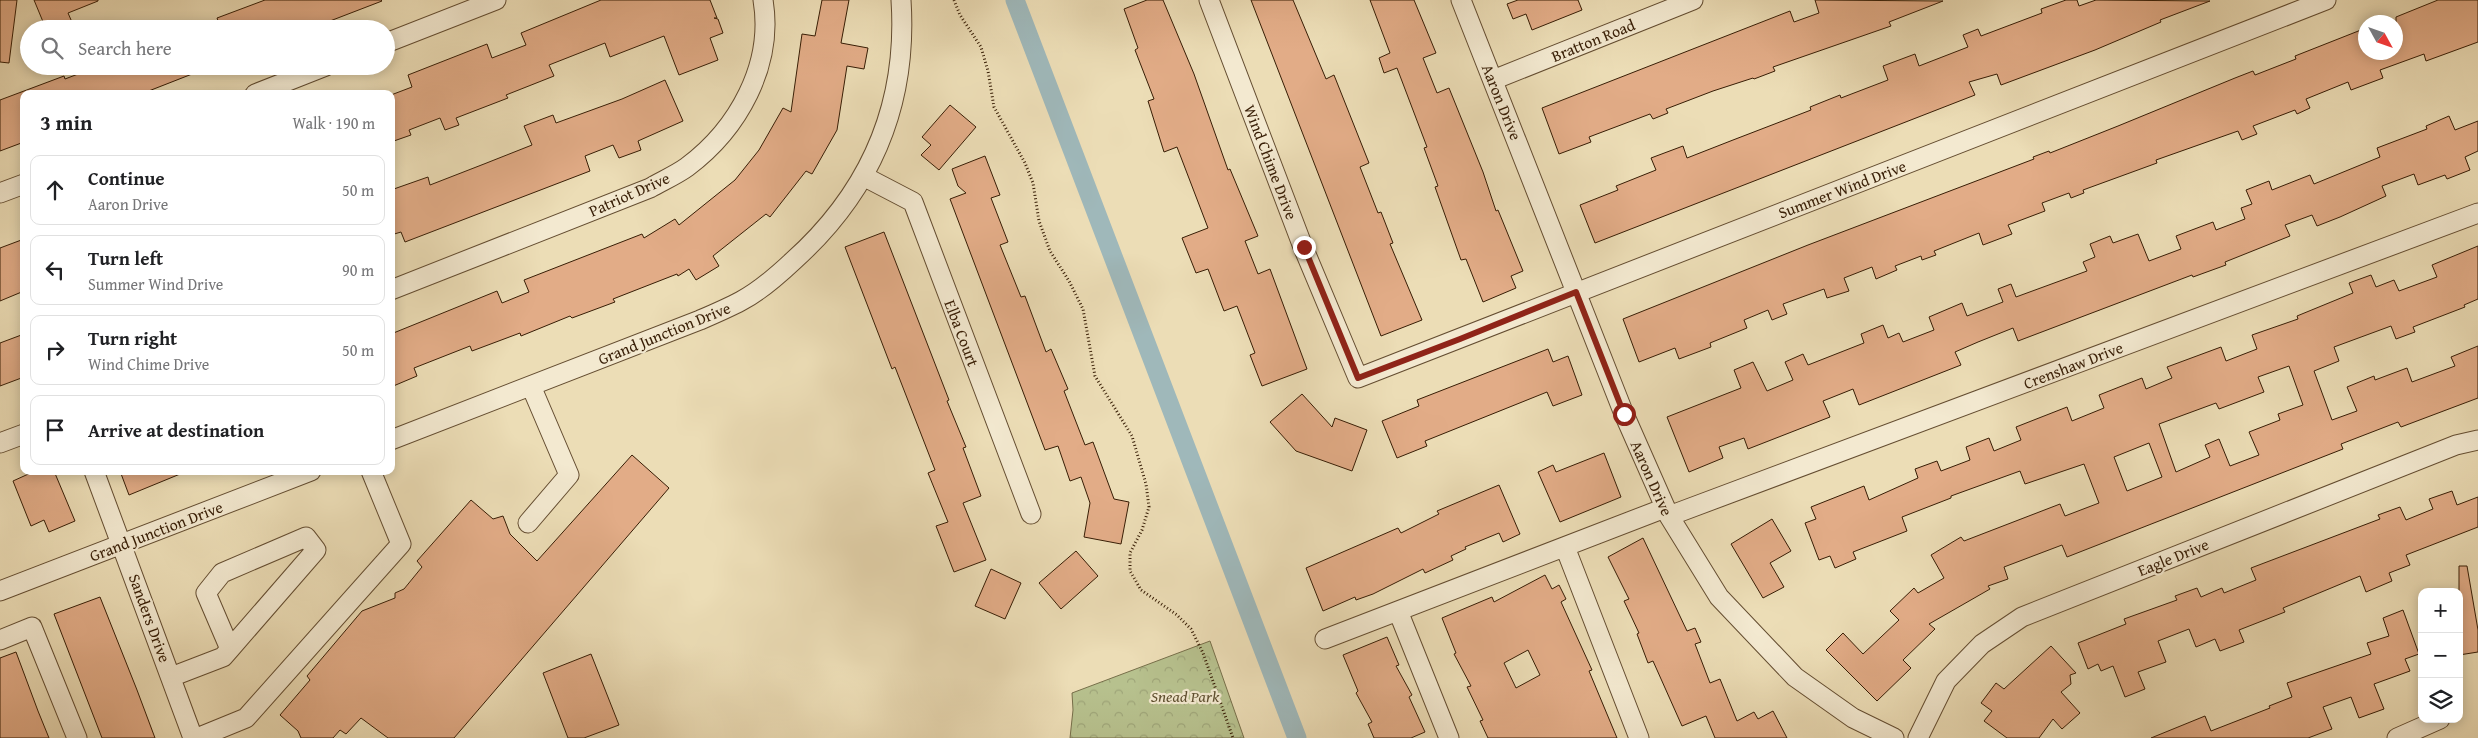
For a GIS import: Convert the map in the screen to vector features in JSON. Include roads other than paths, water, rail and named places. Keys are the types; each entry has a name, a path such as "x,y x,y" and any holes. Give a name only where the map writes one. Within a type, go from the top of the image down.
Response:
{"street":[{"path":"395,39 496,0"},
{"name":"Patriot Drive","path":"395,288 650,188 686,168 718,140 746,100 762,55 765,13 762,0"},
{"name":"Grand Junction Drive","path":"395,438 700,320 743,300 778,275 808,248 837,215 864,177 882,140 892,104 899,64 902,21 901,0"},
{"name":"Wind Chime Drive","path":"1210,0 1304,247 1358,378"},
{"name":"Aaron Drive","path":"1462,0 1624,414 1667,512 1719,597 1796,677 1853,718 1894,738"},
{"name":"Bratton Road","path":"1494,80 1693,0"},
{"name":"Summer Wind Drive","path":"1358,378 2326,0"},
{"path":"265,90 303,75"},
{"name":"Elba Court","path":"864,177 913,202 1032,514"},
{"path":"0,193 20,186"},
{"name":"Crenshaw Drive","path":"1325,639 1566,547 1667,512 2478,214"},
{"path":"528,523 569,474 531,386"},
{"path":"0,443 20,436"},
{"name":"Eagle Drive","path":"1918,738 1946,681 1982,644 2022,617 2456,445 2478,440"},
{"name":"Sanders Drive","path":"96,475 195,738"},
{"name":"Grand Junction Drive","path":"0,591 301,475"},
{"path":"195,738 246,718 401,544 373,475"},
{"path":"171,677 223,657 230,649 316,550 306,537 222,573 206,593 230,649"},
{"path":"1566,547 1639,738"},
{"path":"1398,611 1449,738"},
{"path":"0,640 32,627 76,738"},
{"path":"2397,738 2431,723"}],"waterway":[{"path":"1015,0 1297,738"}],"park label":[{"name":"Snead Park","path":"1185,696"}]}
